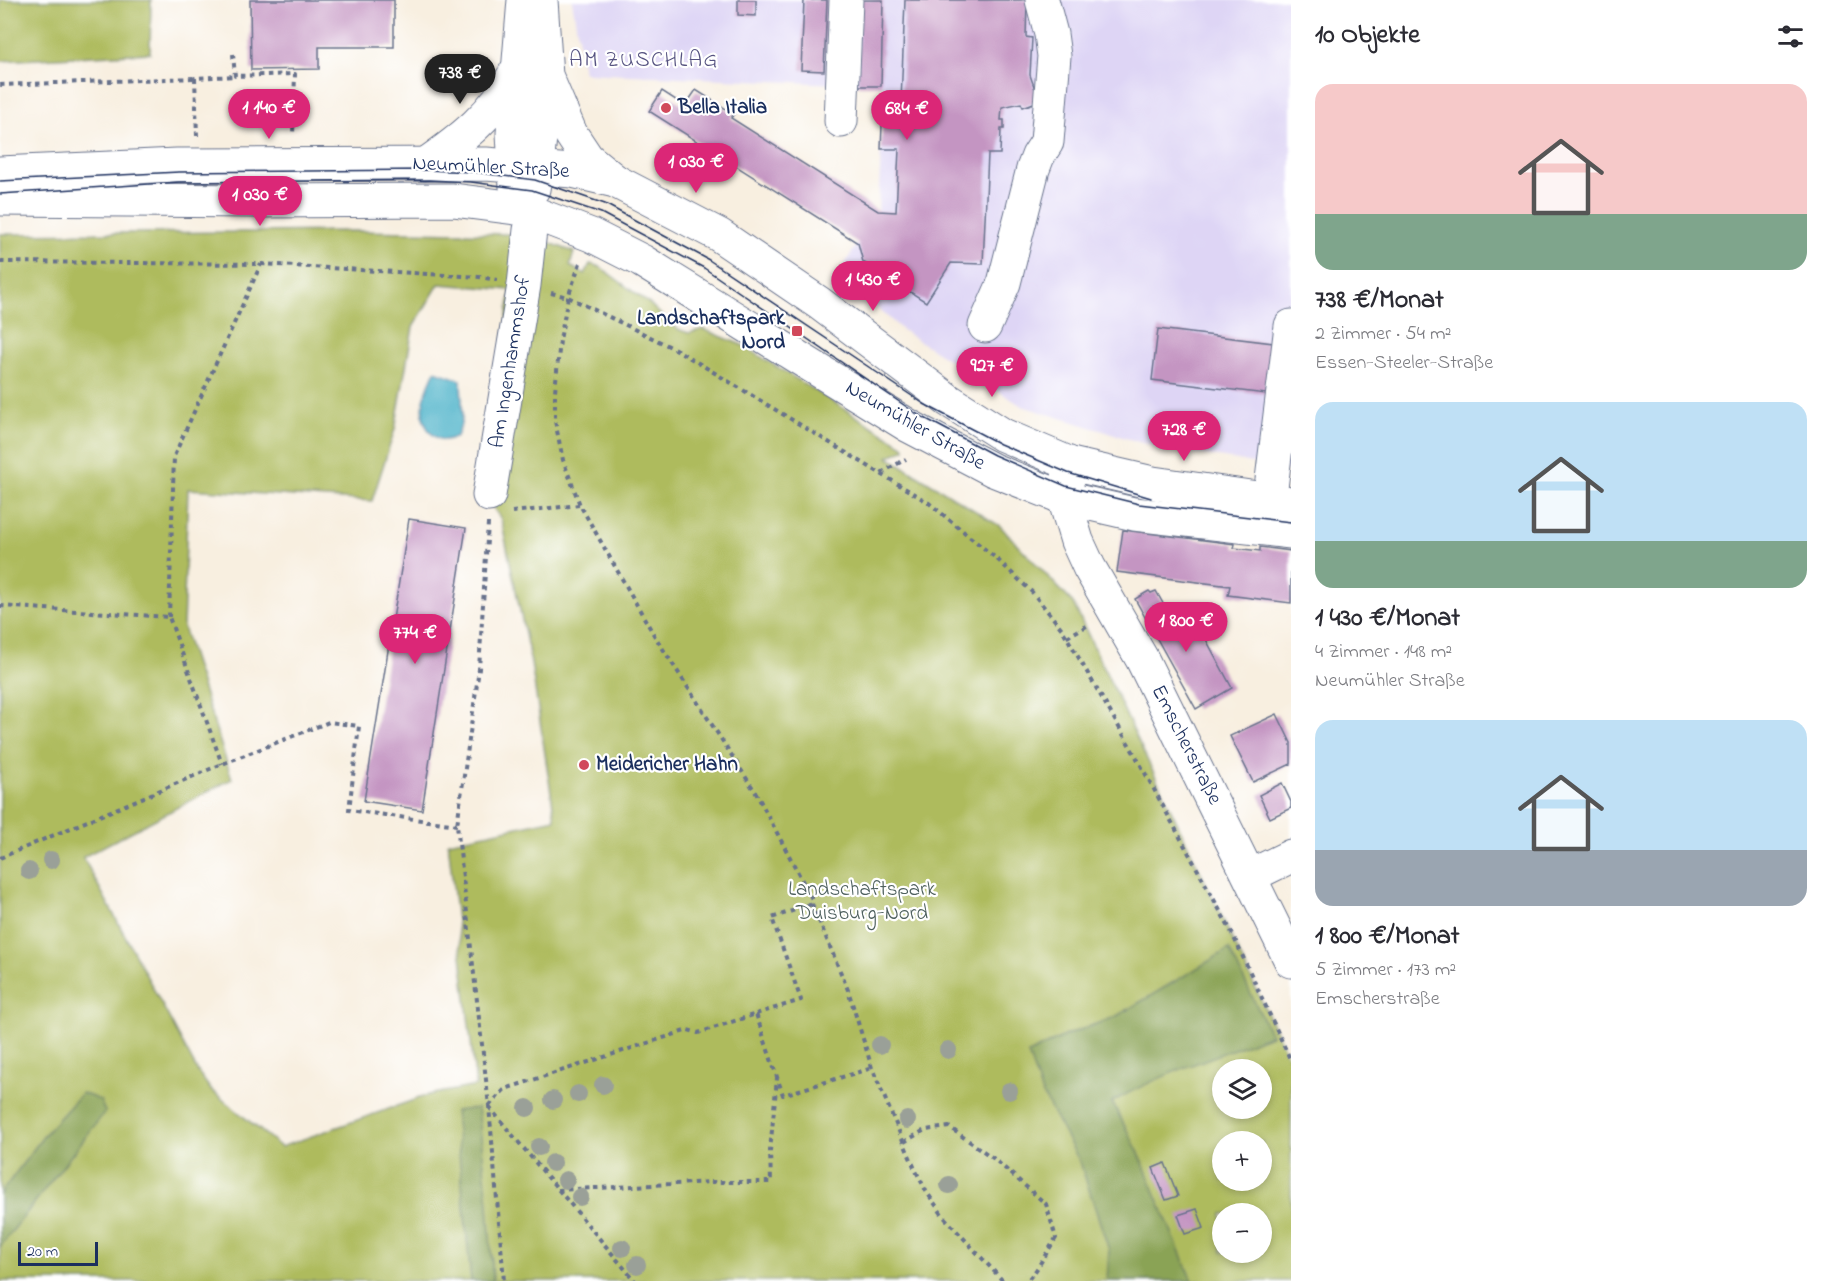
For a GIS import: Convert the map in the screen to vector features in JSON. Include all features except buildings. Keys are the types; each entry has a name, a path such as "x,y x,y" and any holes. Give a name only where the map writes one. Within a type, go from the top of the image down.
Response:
{"main road":[{"path":"524,0 532,71 586,158 615,181"},
{"path":"426,164 461,140 489,112 506,90 532,71 541,0"},
{"path":"841,121 846,0"},
{"path":"985,326 1004,283 1033,169 1047,142 1054,56 1042,0"},
{"name":"Am Ingenhammshof","path":"489,505 524,285 526,219 532,190 525,166 532,71"},
{"name":"Neumühler Straße","path":"0,173 177,165 426,164 525,166 572,171 615,181 718,235 819,303 948,400 1003,435 1071,464 1279,516"},
{"name":"Neumühler Straße","path":"0,199 453,200 591,235 642,261 909,426 993,470 1064,498 1134,514 1279,516"},
{"path":"1279,516 1291,326"},
{"name":"Emscherstraße","path":"1071,464 1064,498 1069,520 1089,567 1142,659 1291,961"},
{"path":"1250,876 1291,856"}],"path":[{"path":"233,54 235,76"},
{"path":"0,85 295,74 293,165"},
{"path":"195,78 197,140"},
{"path":"581,260 568,297 560,340 555,391 555,421 563,460 580,506 654,634 756,793 812,899 812,904 848,990 872,1068 926,1191 938,1208 1003,1281"},
{"path":"0,262 261,264 479,277 524,285 568,297 677,350 929,503 998,560 1032,592 1062,629 1138,760 1231,931 1291,1061"},
{"path":"222,764 169,617 174,456 261,264"},
{"path":"504,1281 489,1106 457,825 480,669 489,505 580,506"},
{"path":"0,606 169,617"},
{"path":"0,858 222,764 329,722 359,726 349,810 457,825"},
{"path":"489,1106 505,1089 688,1030 698,1033 801,1000 772,918 812,904"},
{"path":"756,1014 783,1095 872,1068"},
{"path":"558,1190 711,1182 771,1182 770,1150 777,1077"},
{"path":"489,1106 634,1281"},
{"path":"903,1143 925,1130 949,1127 993,1158 1046,1204 1056,1238 1027,1281"}],"shaded area":[{"path":"572,0 1291,0 1291,470 1142,443 1022,406 902,330 839,273 878,211 884,86 584,73"}],"green space":[{"path":"0,0 151,0 150,53 0,61"},
{"name":"Landschaftspark Duisburg-Nord","path":"359,231 509,234 540,250 542,240 574,252 570,266 585,274 590,264 600,267 680,330 689,333 703,329 742,345 904,446 905,449 888,457 1000,526 1073,603 1291,1063 1291,1281 0,1281 0,234","holes":["439,284 511,290 481,490 501,519 531,663 555,819 448,842 476,1086 428,1095 281,1147 211,1090 198,1072 83,857 232,779 183,627 188,489 372,501 395,429 413,327"]},
{"path":"1229,949 1271,1035 1170,1074 1112,1102 1138,1151 1192,1281 1107,1281 1109,1250 1080,1162 1041,1091 1028,1054 1066,1035 1115,1017"},
{"path":"82,1093 100,1100 105,1112 0,1247 0,1194 45,1134"},
{"path":"478,1108 493,1281 471,1281 455,1111"}],"water":[{"path":"435,371 461,380 460,429 457,436 447,440 434,436 427,428 423,417 425,397"}],"tram line":[{"path":"0,181 179,172 427,170 473,172 535,180 605,204 709,260 924,404 1000,444 1068,473 1151,498"},
{"path":"0,194 179,182 429,180 471,182 532,190 601,213 704,268 917,414 994,455 1066,486 1139,504 1291,522"}],"place":[{"name":"Bella Italia","path":"666,108"},
{"name":"Landschaftspark Nord","path":"797,331"},
{"name":"Meidericher Hahn","path":"584,765"}],"district":[{"name":"AM ZUSCHLAG","path":"644,61"}]}
